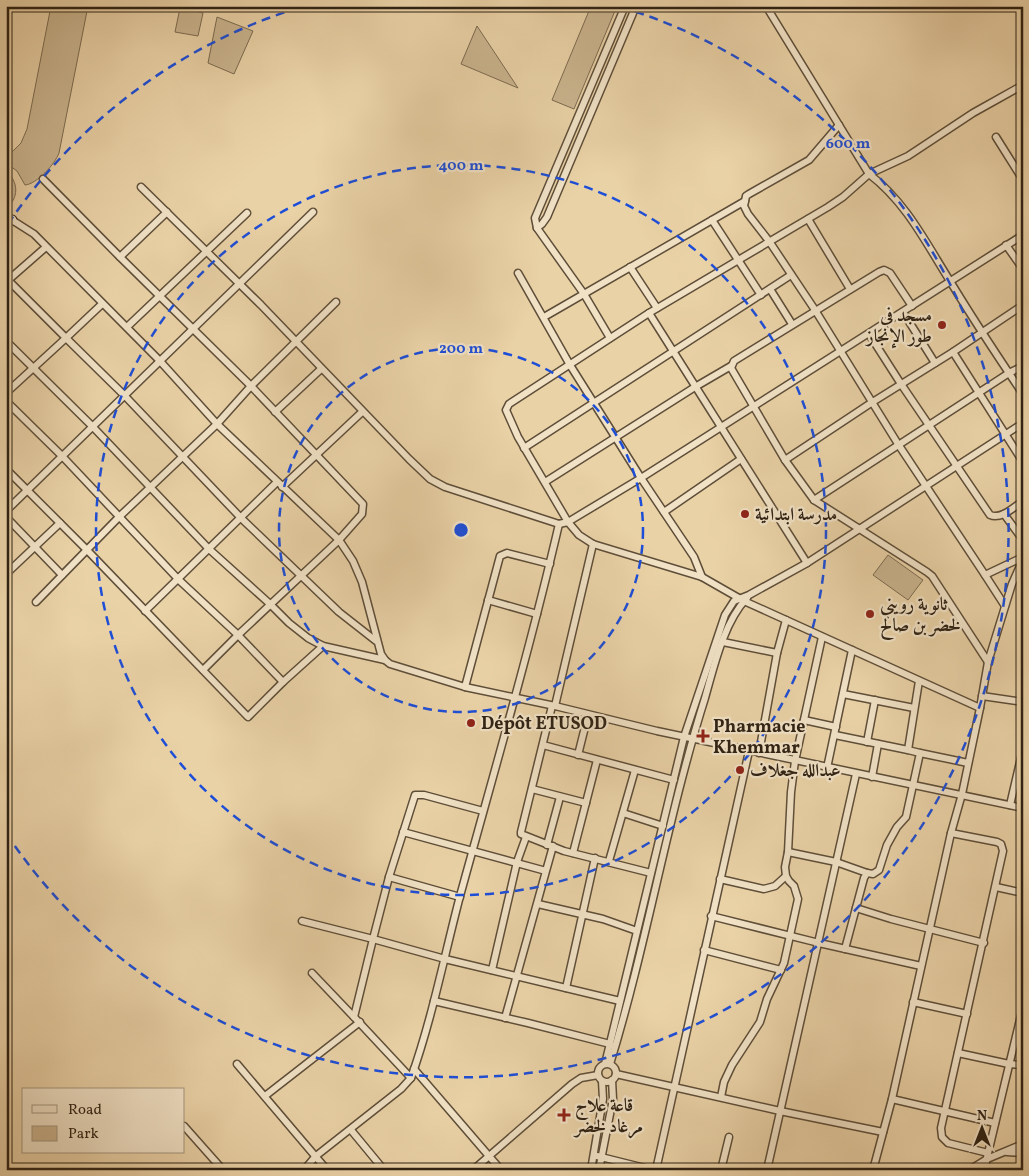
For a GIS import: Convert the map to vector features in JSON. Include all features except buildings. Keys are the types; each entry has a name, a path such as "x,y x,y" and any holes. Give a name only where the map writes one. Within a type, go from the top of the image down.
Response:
{"street":[{"path":"610,338 584,294 537,228 535,221 536,214 578,121 625,6"},
{"path":"537,228 547,217 636,6"},
{"path":"766,6 870,174 906,212 1023,394"},
{"path":"980,708 786,620 702,577 593,544 579,535 568,522 524,448 507,413 507,406 657,308 843,197 870,174 908,156 973,113 1023,86"},
{"path":"839,125 808,160 749,194 744,206 815,310 871,402 1005,606"},
{"path":"996,137 1023,180"},
{"path":"43,179 251,386 364,507 362,514 339,540 203,670"},
{"path":"142,187 430,479 453,490 559,524 568,522 641,478 1023,235"},
{"path":"544,317 745,201"},
{"path":"120,257 167,212"},
{"path":"62,575 7,516 8,509 313,212"},
{"path":"126,327 247,213"},
{"path":"808,219 850,289"},
{"path":"9,220 34,234 160,360 217,424 339,540 353,561 362,582 376,641 384,660"},
{"path":"712,220 760,295"},
{"path":"1006,246 1023,270"},
{"path":"46,247 7,282 124,395 241,518 339,612 376,641"},
{"path":"630,267 657,308"},
{"path":"545,482 695,386 731,366 734,361 792,324 879,272 887,271 912,306"},
{"path":"518,273 570,365 641,478 694,557 702,577"},
{"path":"524,448 791,275"},
{"path":"770,289 792,324"},
{"path":"36,602 119,517 217,424 251,386 336,302"},
{"path":"6,393 102,304"},
{"path":"785,460 871,402 954,352 1023,305"},
{"path":"903,312 935,364"},
{"path":"649,313 807,563"},
{"path":"869,334 990,515 994,517 1004,514 1023,501"},
{"path":"6,340 92,426 209,549 298,631 323,646 384,660 400,668 465,687 684,737 1023,808"},
{"path":"954,352 1023,462"},
{"path":"731,366 732,372 785,460 814,500 921,567 932,576 988,662"},
{"path":"814,500 979,392 1023,366"},
{"path":"276,412 321,369"},
{"path":"6,401 62,456 178,580 238,635 283,682"},
{"path":"145,611 241,518 316,455 362,412"},
{"path":"608,1064 610,1044 684,737 720,627 730,606 807,563 1023,423"},
{"path":"664,512 741,459"},
{"path":"6,469 248,717 323,646"},
{"path":"1004,514 1023,540"},
{"path":"6,574 60,523"},
{"path":"304,1170 316,1156 401,1089 411,1078 434,1002 460,896 537,614 559,524"},
{"path":"593,544 520,832 522,836 550,846 651,873"},
{"path":"465,687 500,556 506,553 550,564"},
{"path":"985,576 1023,558"},
{"path":"873,1170 892,1099 962,794 988,662 1005,606 1023,558"},
{"path":"608,1064 692,738 723,642 734,613 744,598"},
{"path":"488,600 537,614"},
{"path":"760,753 777,653 786,620"},
{"path":"721,1097 724,1082 732,1065 760,1022 767,999 781,970 790,936 798,898 794,886 786,876 785,867 788,852 790,805 795,761 822,636"},
{"path":"723,642 777,653"},
{"path":"827,768 852,650"},
{"path":"908,750 919,680"},
{"path":"844,694 914,708"},
{"path":"982,696 1023,702"},
{"path":"867,742 875,700"},
{"path":"578,755 588,715"},
{"path":"804,720 836,727"},
{"path":"835,735 968,763"},
{"path":"872,777 878,744"},
{"path":"542,745 674,780"},
{"path":"1010,805 1023,749"},
{"path":"594,1155 654,1170 750,751"},
{"path":"788,852 836,862 874,874 879,870 887,845 897,827 906,818 920,753"},
{"path":"573,853 598,760"},
{"path":"609,861 635,770"},
{"path":"767,1170 856,774"},
{"path":"532,789 586,804"},
{"path":"354,1016 390,877 416,794 483,811"},
{"path":"505,1018 538,904 560,797"},
{"path":"623,813 662,826"},
{"path":"403,832 546,871 550,846"},
{"path":"952,832 1001,844 1003,851 984,943 941,1128 941,1134 948,1143 988,1156"},
{"path":"492,970 518,862 526,837"},
{"path":"566,988 595,858"},
{"path":"845,949 867,873"},
{"path":"720,879 764,888 774,886 786,876"},
{"path":"390,877 460,896"},
{"path":"996,888 1023,893"},
{"path":"538,904 603,919 637,931"},
{"path":"856,908 984,943"},
{"path":"712,916 921,966"},
{"path":"302,921 445,959 620,1001"},
{"path":"704,950 781,970"},
{"path":"312,973 411,1078"},
{"path":"434,1002 610,1044"},
{"path":"913,1002 967,1014"},
{"path":"984,1170 1023,1007"},
{"path":"265,1096 360,1022"},
{"path":"958,1053 1009,1064 1023,1065"},
{"path":"238,1064 327,1170"},
{"path":"608,1064 616,1070 616,1074"},
{"path":"591,1170 603,1099 598,1068 608,1064"},
{"path":"414,1069 501,1170"},
{"path":"616,1074 883,1132"},
{"path":"599,1170 613,1099 612,1080 616,1074"},
{"path":"473,1170 581,1078 600,1078 605,1082 612,1080"},
{"path":"892,1099 995,1123"},
{"path":"185,1127 223,1170"},
{"path":"351,1130 384,1170"},
{"path":"721,1170 729,1137"},
{"path":"969,1170 988,1156 1006,1152 1023,1144"},
{"path":"1006,1152 1023,1153"}],"green space":[{"path":"51,6 88,6 59,153 45,173 30,184 25,185 17,171 6,163 6,158 21,143 27,129"},
{"path":"591,6 617,6 574,109 552,100"},
{"path":"180,8 203,13 198,36 175,32"},
{"path":"217,17 253,31 234,74 208,63"},
{"path":"477,26 518,88 461,64"},
{"path":"6,171 13,180 16,190 13,200 6,209"},
{"path":"888,555 923,580 908,600 873,575"}],"place":[{"name":"مسجد في طور الإنجاز","path":"942,325"},
{"name":"مدرسة ابتدائية","path":"745,514"},
{"name":"ثانوية رويني لخضر بن صالح","path":"870,614"},
{"name":"Dépôt ETUSOD","path":"471,723"},
{"name":"Pharmacie Khemmar","path":"703,736"},
{"name":"عبدالله جغلاف","path":"740,770"},
{"name":"قاعة علاج مرغاد لخضر","path":"564,1115"}]}
